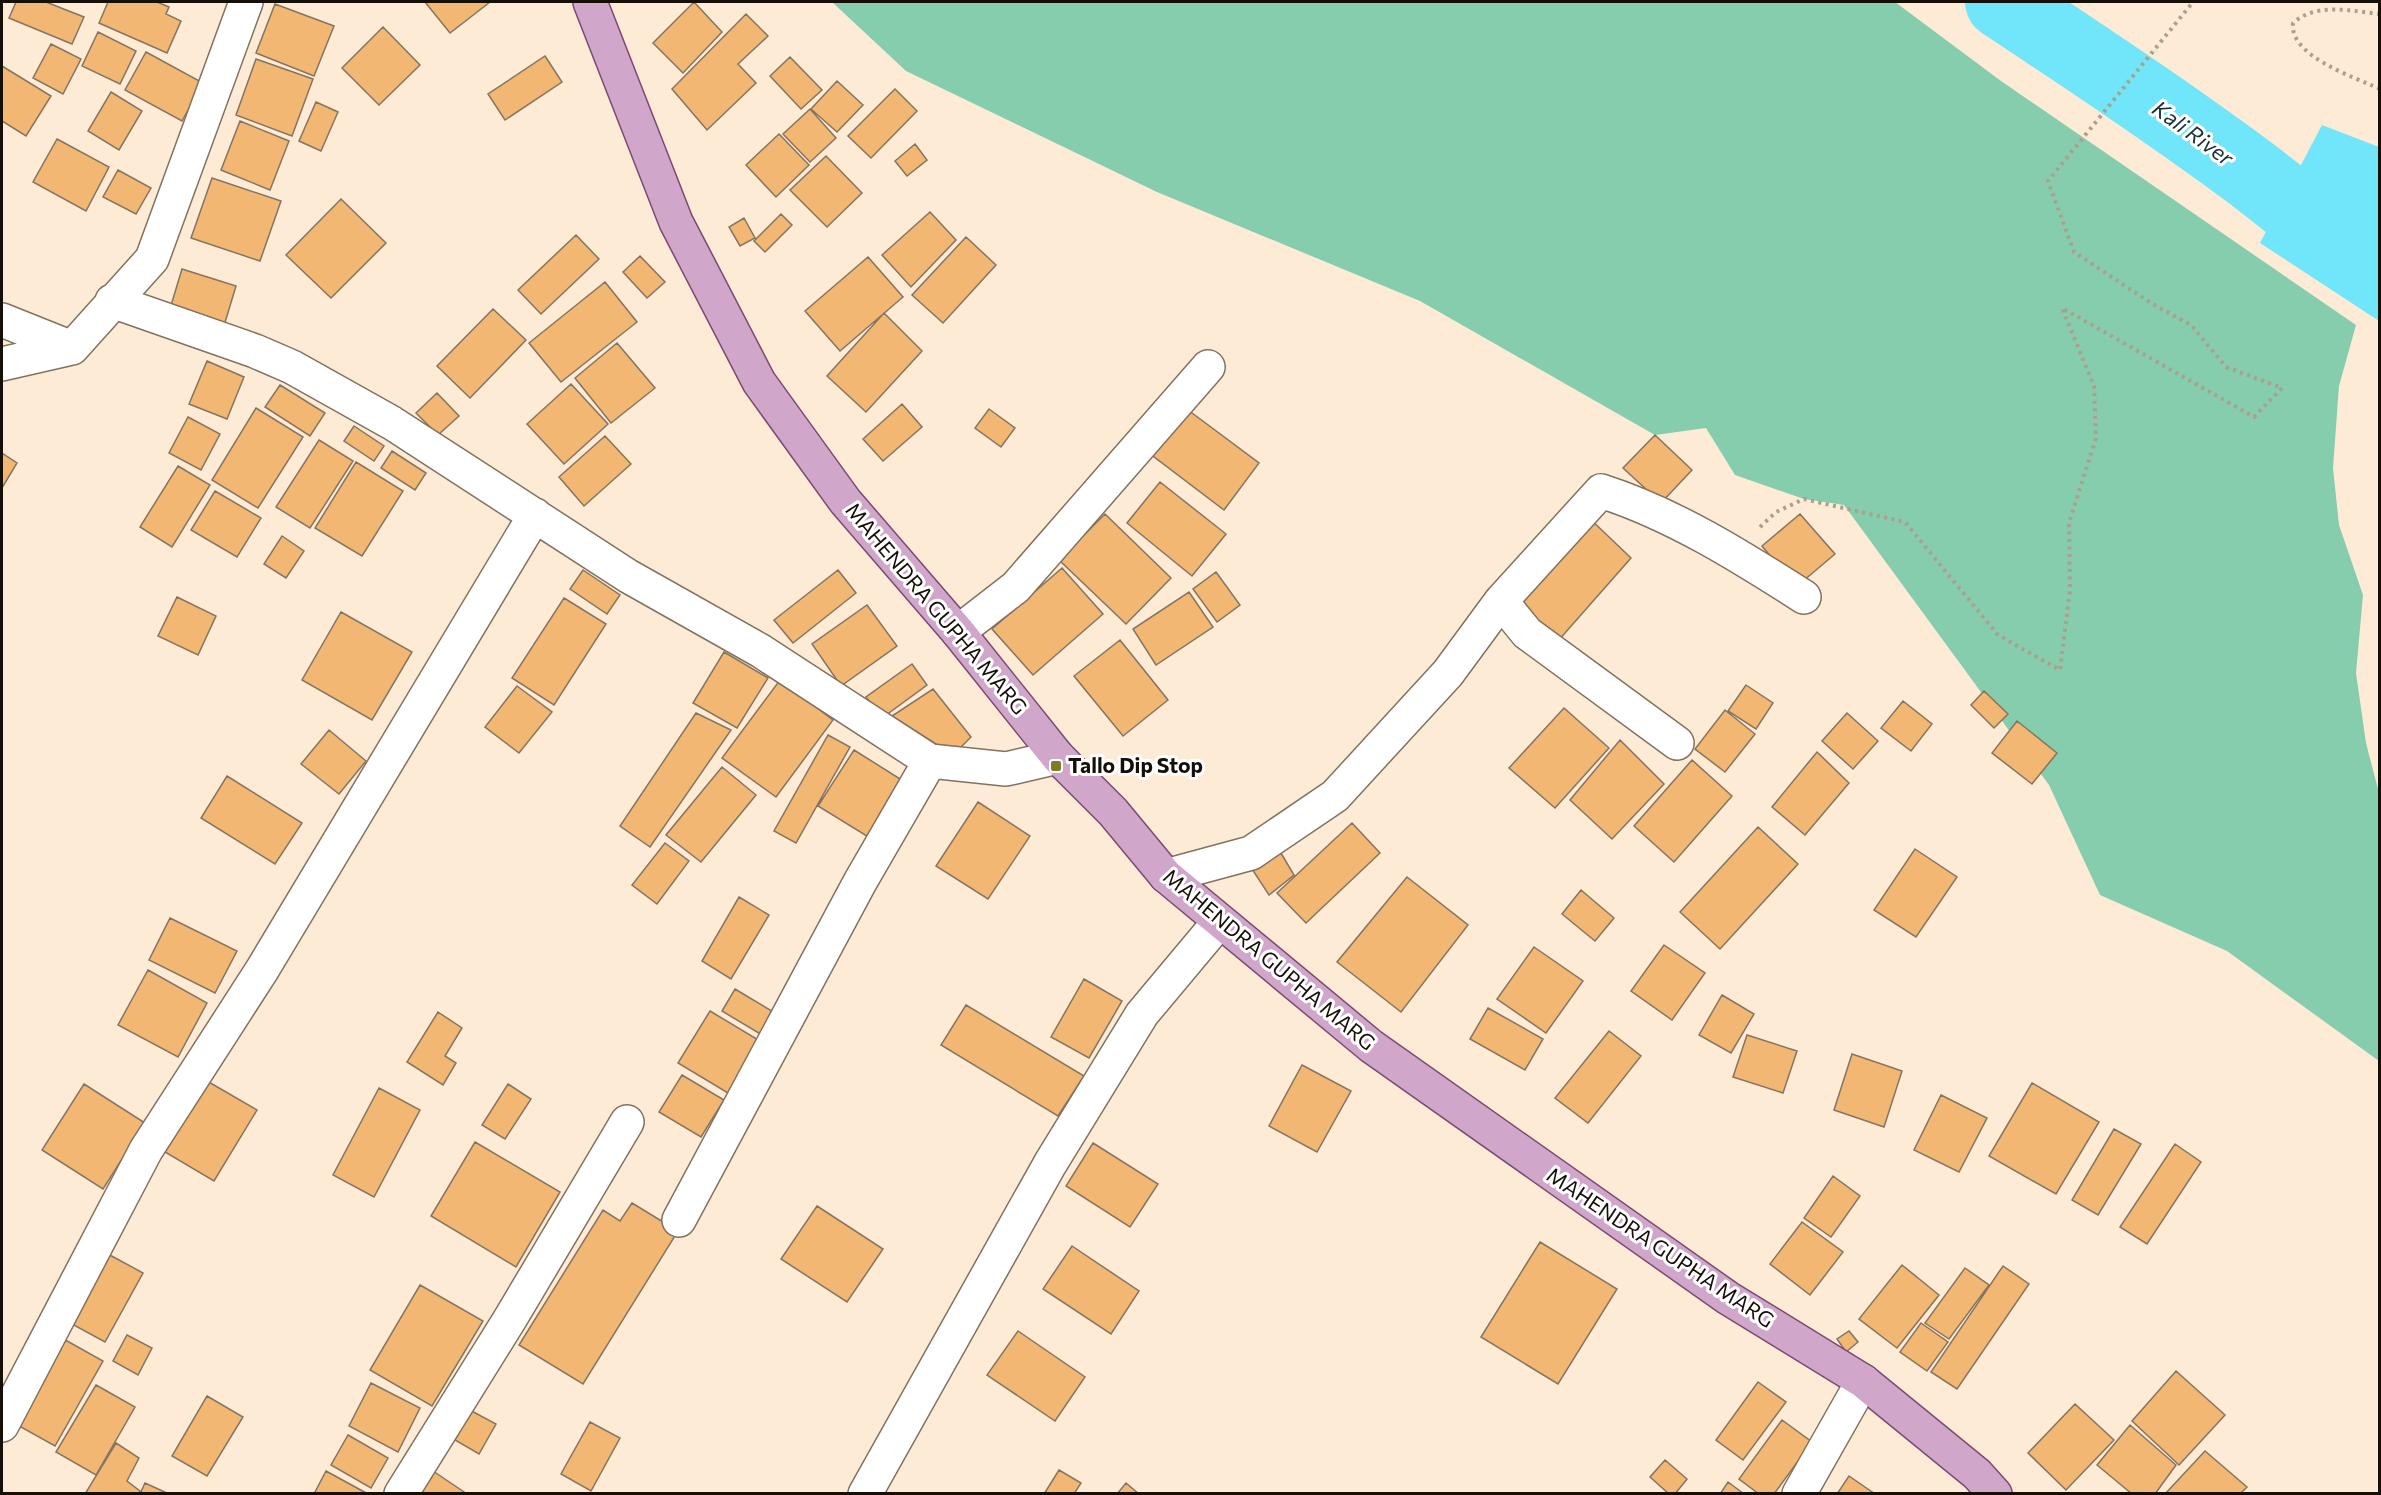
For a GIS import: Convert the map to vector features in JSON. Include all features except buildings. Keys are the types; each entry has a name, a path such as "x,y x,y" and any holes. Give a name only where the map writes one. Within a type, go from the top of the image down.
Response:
{"main road":[{"name":"MAHENDRA GUPHA MARG","path":"590,2 676,222 759,382 845,501 958,633 1059,757 1113,812 1166,876 1371,1046 1728,1298 1863,1381 1977,1474 1995,1494"}],"street":[{"path":"2,364 72,348 152,259 246,2"},
{"path":"112,301 255,351 292,367 392,423 628,576 761,651 930,761 1006,769 1059,757"},
{"path":"2,320 72,348"},
{"path":"958,633 1016,587 1208,367"},
{"path":"1166,876 1251,854 1335,796 1448,673 1501,601 1601,490 1635,501 1732,551 1804,597"},
{"path":"2,1425 146,1150 262,970 535,515"},
{"path":"1501,601 1527,633 1677,743"},
{"path":"679,1220 860,882 930,761"},
{"path":"865,1494 1050,1164 1142,1014 1220,922"},
{"path":"401,1494 485,1360 627,1122"},
{"path":"1799,1494 1863,1381"}],"path":[{"path":"1732,551 1776,512 1804,499 1905,522 1998,635 2060,670 2070,590 2069,523 2096,438 2094,386 2062,308 2254,417 2282,388 2226,367 2192,325 2151,303 2074,252 2048,181 2193,2"},
{"path":"2379,14 2333,9 2306,12 2293,23 2292,32 2297,44 2322,62 2379,89"}],"green space":[{"path":"832,2 1895,2 2001,81 2356,325 2339,386 2333,468 2339,525 2363,595 2356,673 2366,743 2379,793 2379,1061 2227,951 2100,895 2049,785 1844,505 1804,499 1735,475 1706,428 1655,435 1420,301 1157,192 906,71"}],"water":[{"path":"2322,125 2379,147 2379,321 2260,243"}],"waterway":[{"name":"Kali River","path":"2002,2 2188,128 2380,270"}],"place":[{"name":"Tallo Dip Stop","path":"1056,766"}]}
